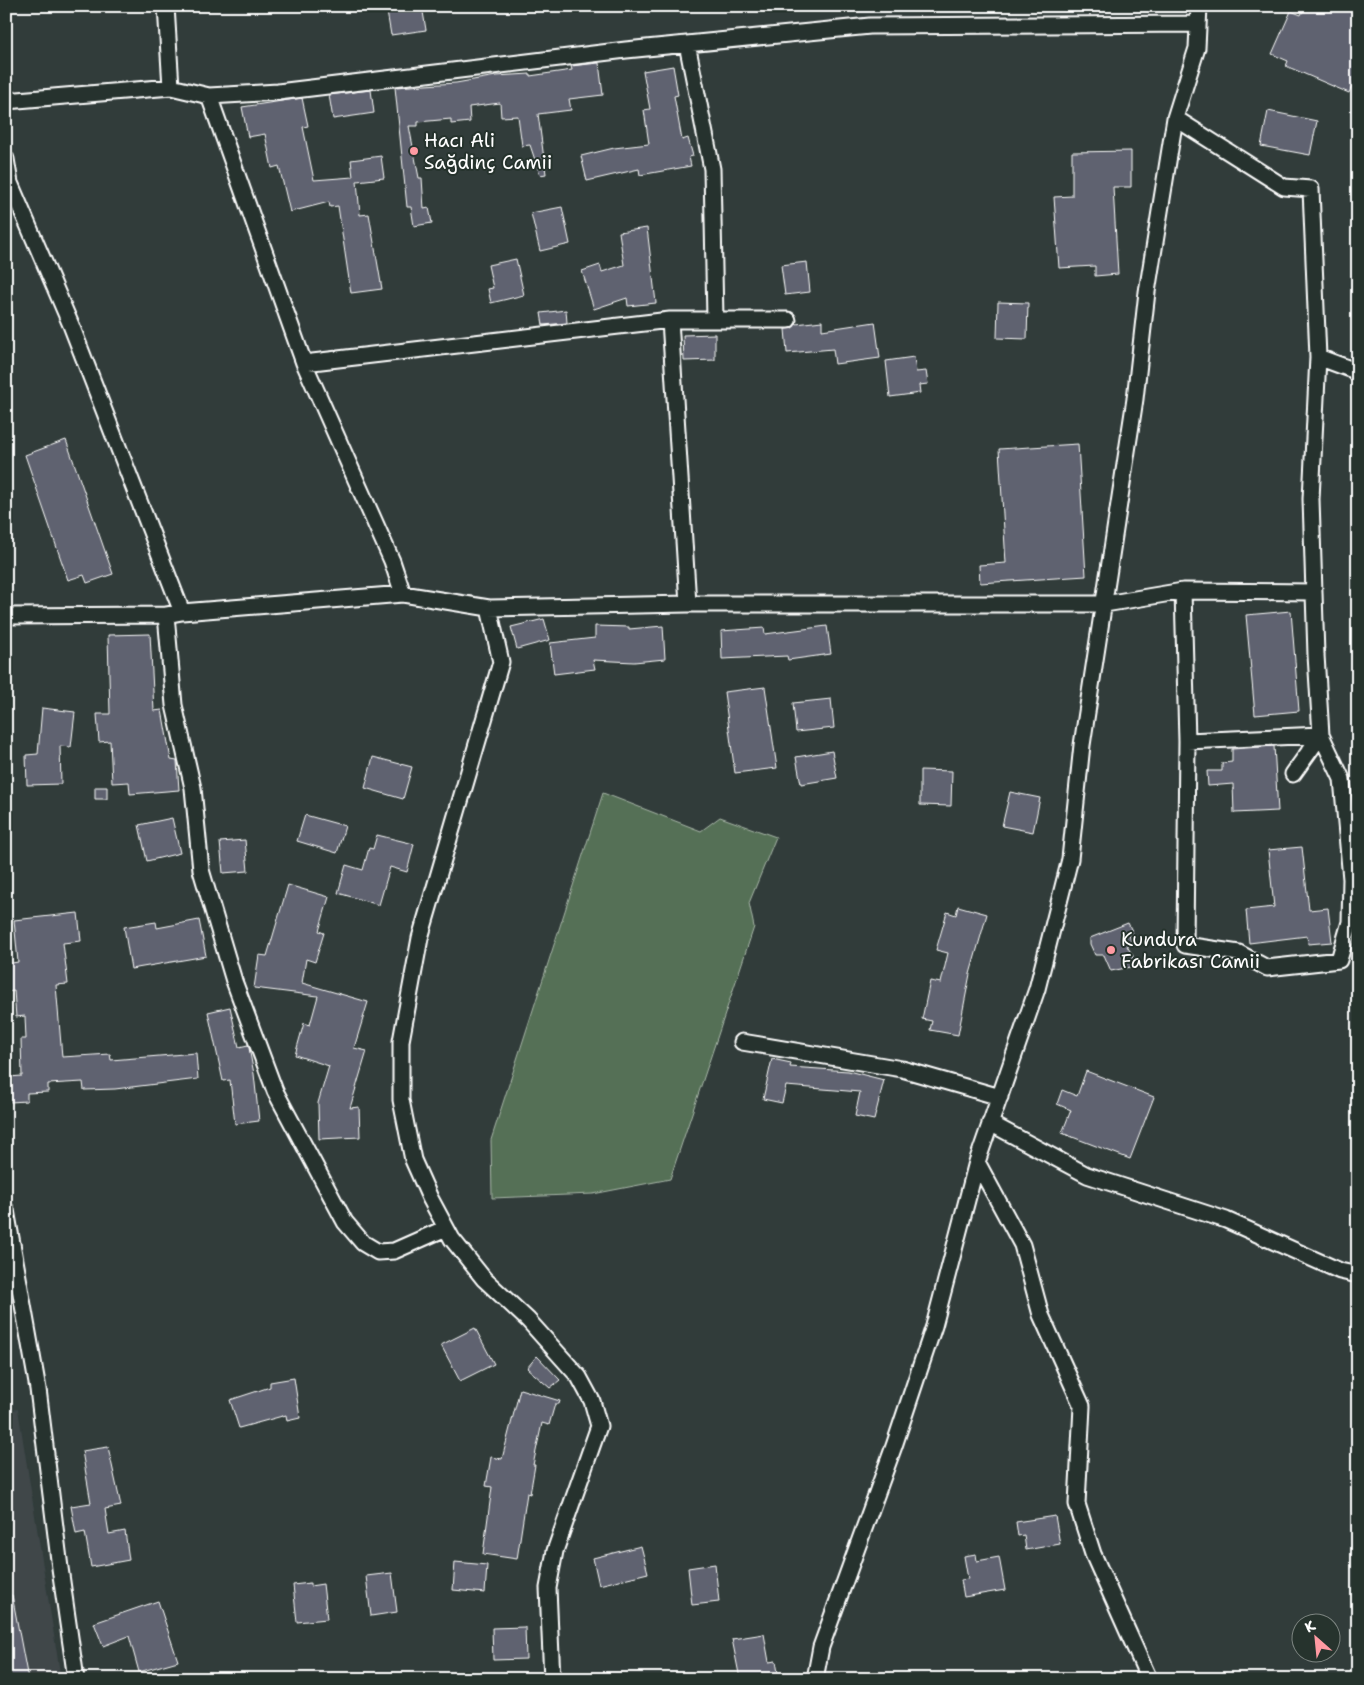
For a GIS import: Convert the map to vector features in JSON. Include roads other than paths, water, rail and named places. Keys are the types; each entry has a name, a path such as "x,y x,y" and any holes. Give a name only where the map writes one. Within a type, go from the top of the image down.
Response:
{"street":[{"path":"166,6 171,86"},
{"path":"815,1679 820,1646 894,1446 934,1326 977,1162 1038,989 1070,859 1082,745 1135,399 1147,292 1175,118 1197,48 1199,6"},
{"path":"6,100 171,86 209,96 288,91 687,44 870,26 1198,24"},
{"path":"687,44 712,169 715,319"},
{"path":"209,96 304,363 392,561 403,594"},
{"path":"1175,118 1284,187 1311,189 1318,357 1312,499 1313,592 1321,735 1342,779 1350,878 1350,922 1339,960 1267,968 1239,953 1186,945 1187,741 1183,591"},
{"path":"6,159 10,183 75,334 182,612"},
{"path":"304,363 670,320 788,320"},
{"path":"670,320 688,604"},
{"path":"1318,357 1353,370 1358,374"},
{"path":"6,616 166,615 182,612 403,594 488,608 688,604 1105,604 1183,591 1313,592"},
{"path":"488,608 500,662 455,823 420,938 401,1041 401,1100 413,1160 446,1228 484,1278 528,1320 579,1377 592,1401 599,1426 555,1551 551,1569 548,1588 552,1679"},
{"path":"166,615 174,705 193,788 201,870 234,981 275,1091 345,1222 363,1243 378,1252 394,1251 446,1228"},
{"path":"1187,741 1321,735"},
{"path":"1293,774 1321,735"},
{"path":"742,1042 902,1069 1000,1097"},
{"path":"990,1123 1087,1175 1226,1220 1340,1270 1358,1275"},
{"path":"977,1162 1022,1245 1041,1315 1082,1406 1077,1504 1094,1554 1148,1679"},
{"path":"6,1210 38,1389 76,1679"}],"place":[{"name":"Hacı Ali Sağdinç Camii","path":"414,151"},
{"name":"Kundura Fabrikası Camii","path":"1111,950"}]}
